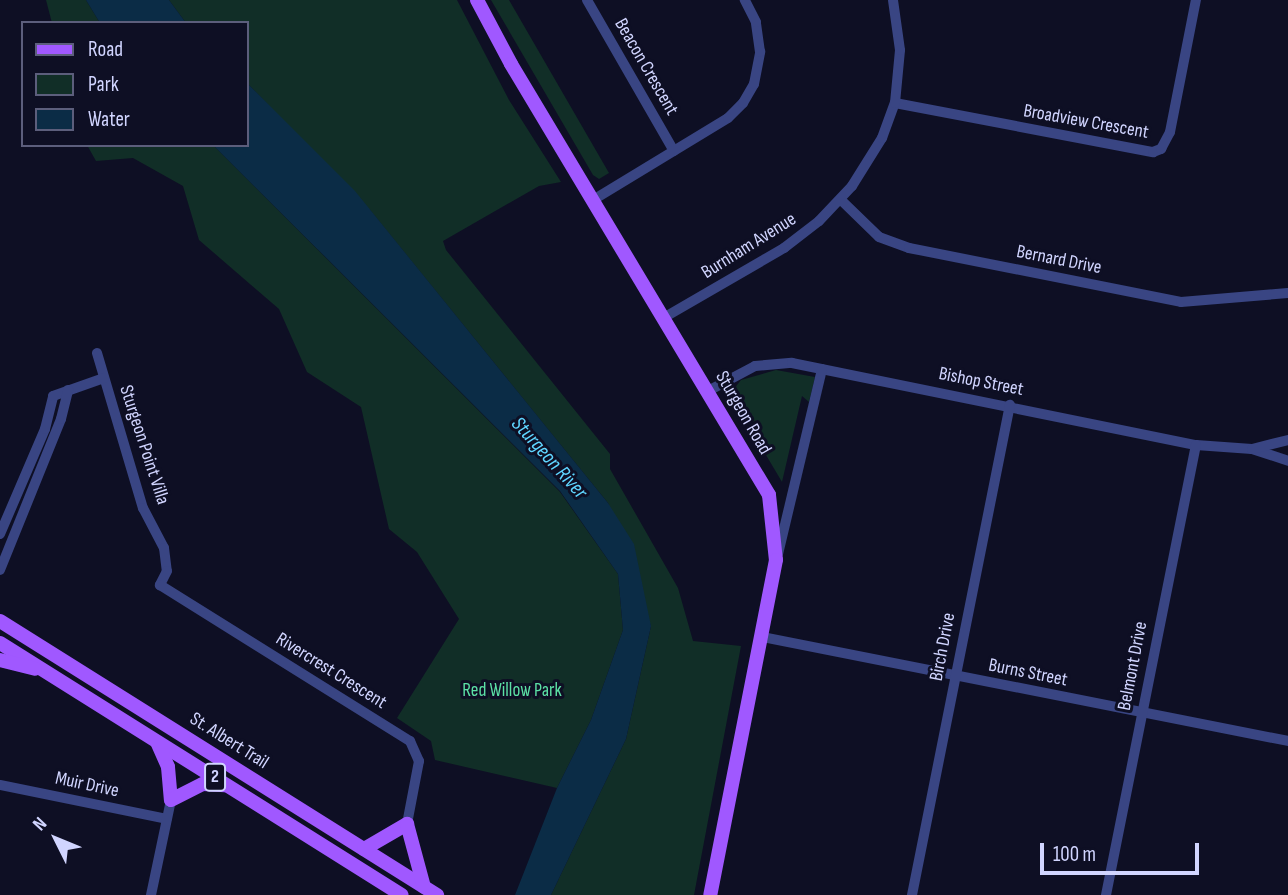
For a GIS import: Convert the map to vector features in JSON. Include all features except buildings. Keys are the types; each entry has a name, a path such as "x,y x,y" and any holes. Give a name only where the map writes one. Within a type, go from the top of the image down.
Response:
{"main road":[{"name":"Sturgeon Road","path":"477,0 769,495 776,560 710,895"},
{"name":"St. Albert Trail","path":"0,621 437,895"},
{"name":"St. Albert Trail","path":"0,643 156,739 383,889 401,895"},
{"path":"0,660 46,672"},
{"path":"156,739 168,767 171,800 203,784 227,785"},
{"path":"364,849 407,824 424,887"}],"street":[{"name":"Beacon Crescent","path":"587,0 674,151"},
{"path":"593,200 728,118 754,83 760,42 745,0"},
{"name":"Burnham Avenue","path":"665,317 784,248 841,200 873,154 895,103 900,50 893,0"},
{"name":"Broadview Crescent","path":"895,103 1153,152 1161,149 1170,132 1196,0"},
{"name":"Bernard Drive","path":"841,200 879,237 909,248 1181,302 1288,293"},
{"name":"Sturgeon Point Villa","path":"97,353 143,508 164,548 167,571 160,585"},
{"name":"Bishop Street","path":"708,391 764,364 822,369 1196,444 1252,449 1288,461"},
{"path":"776,560 822,369"},
{"path":"0,534 45,429 53,396 104,378"},
{"path":"0,570 61,419 68,390"},
{"name":"Birch Drive","path":"912,895 1010,405"},
{"name":"Bishop Street","path":"1252,449 1288,440"},
{"name":"Belmont Drive","path":"1106,895 1196,444"},
{"path":"15,498 29,498"},
{"name":"Rivercrest Crescent","path":"160,585 410,741 419,761 407,824"},
{"name":"Burns Street","path":"762,637 1288,741"},
{"name":"Muir Drive","path":"0,785 167,819"},
{"path":"151,895 171,800"}],"green space":[{"path":"46,0 86,0 99,21 51,21"},
{"path":"169,0 457,0 509,100 561,182 539,186 443,241 446,250 610,454 610,469 678,588 693,641 741,646 694,895 551,895 626,739 651,626 608,503 370,210 248,84 248,21 185,21"},
{"path":"491,0 509,0 609,173 599,179 593,175"},
{"name":"Red Willow Park","path":"88,147 215,147 560,492 618,574 623,630 591,720 557,788 435,760 431,741 397,718 459,619 417,552 389,529 361,407 307,372 279,309 199,240 183,186 133,158 96,161"},
{"path":"776,370 815,377 809,402 802,396 782,482 730,394 741,380"}],"water":[{"path":"86,0 169,0 185,21 99,21"},
{"name":"Sturgeon River","path":"248,84 355,191 608,503 634,544 651,626 626,739 551,895 515,895 557,788 591,720 623,630 618,574 560,491 215,147 248,147"}]}
